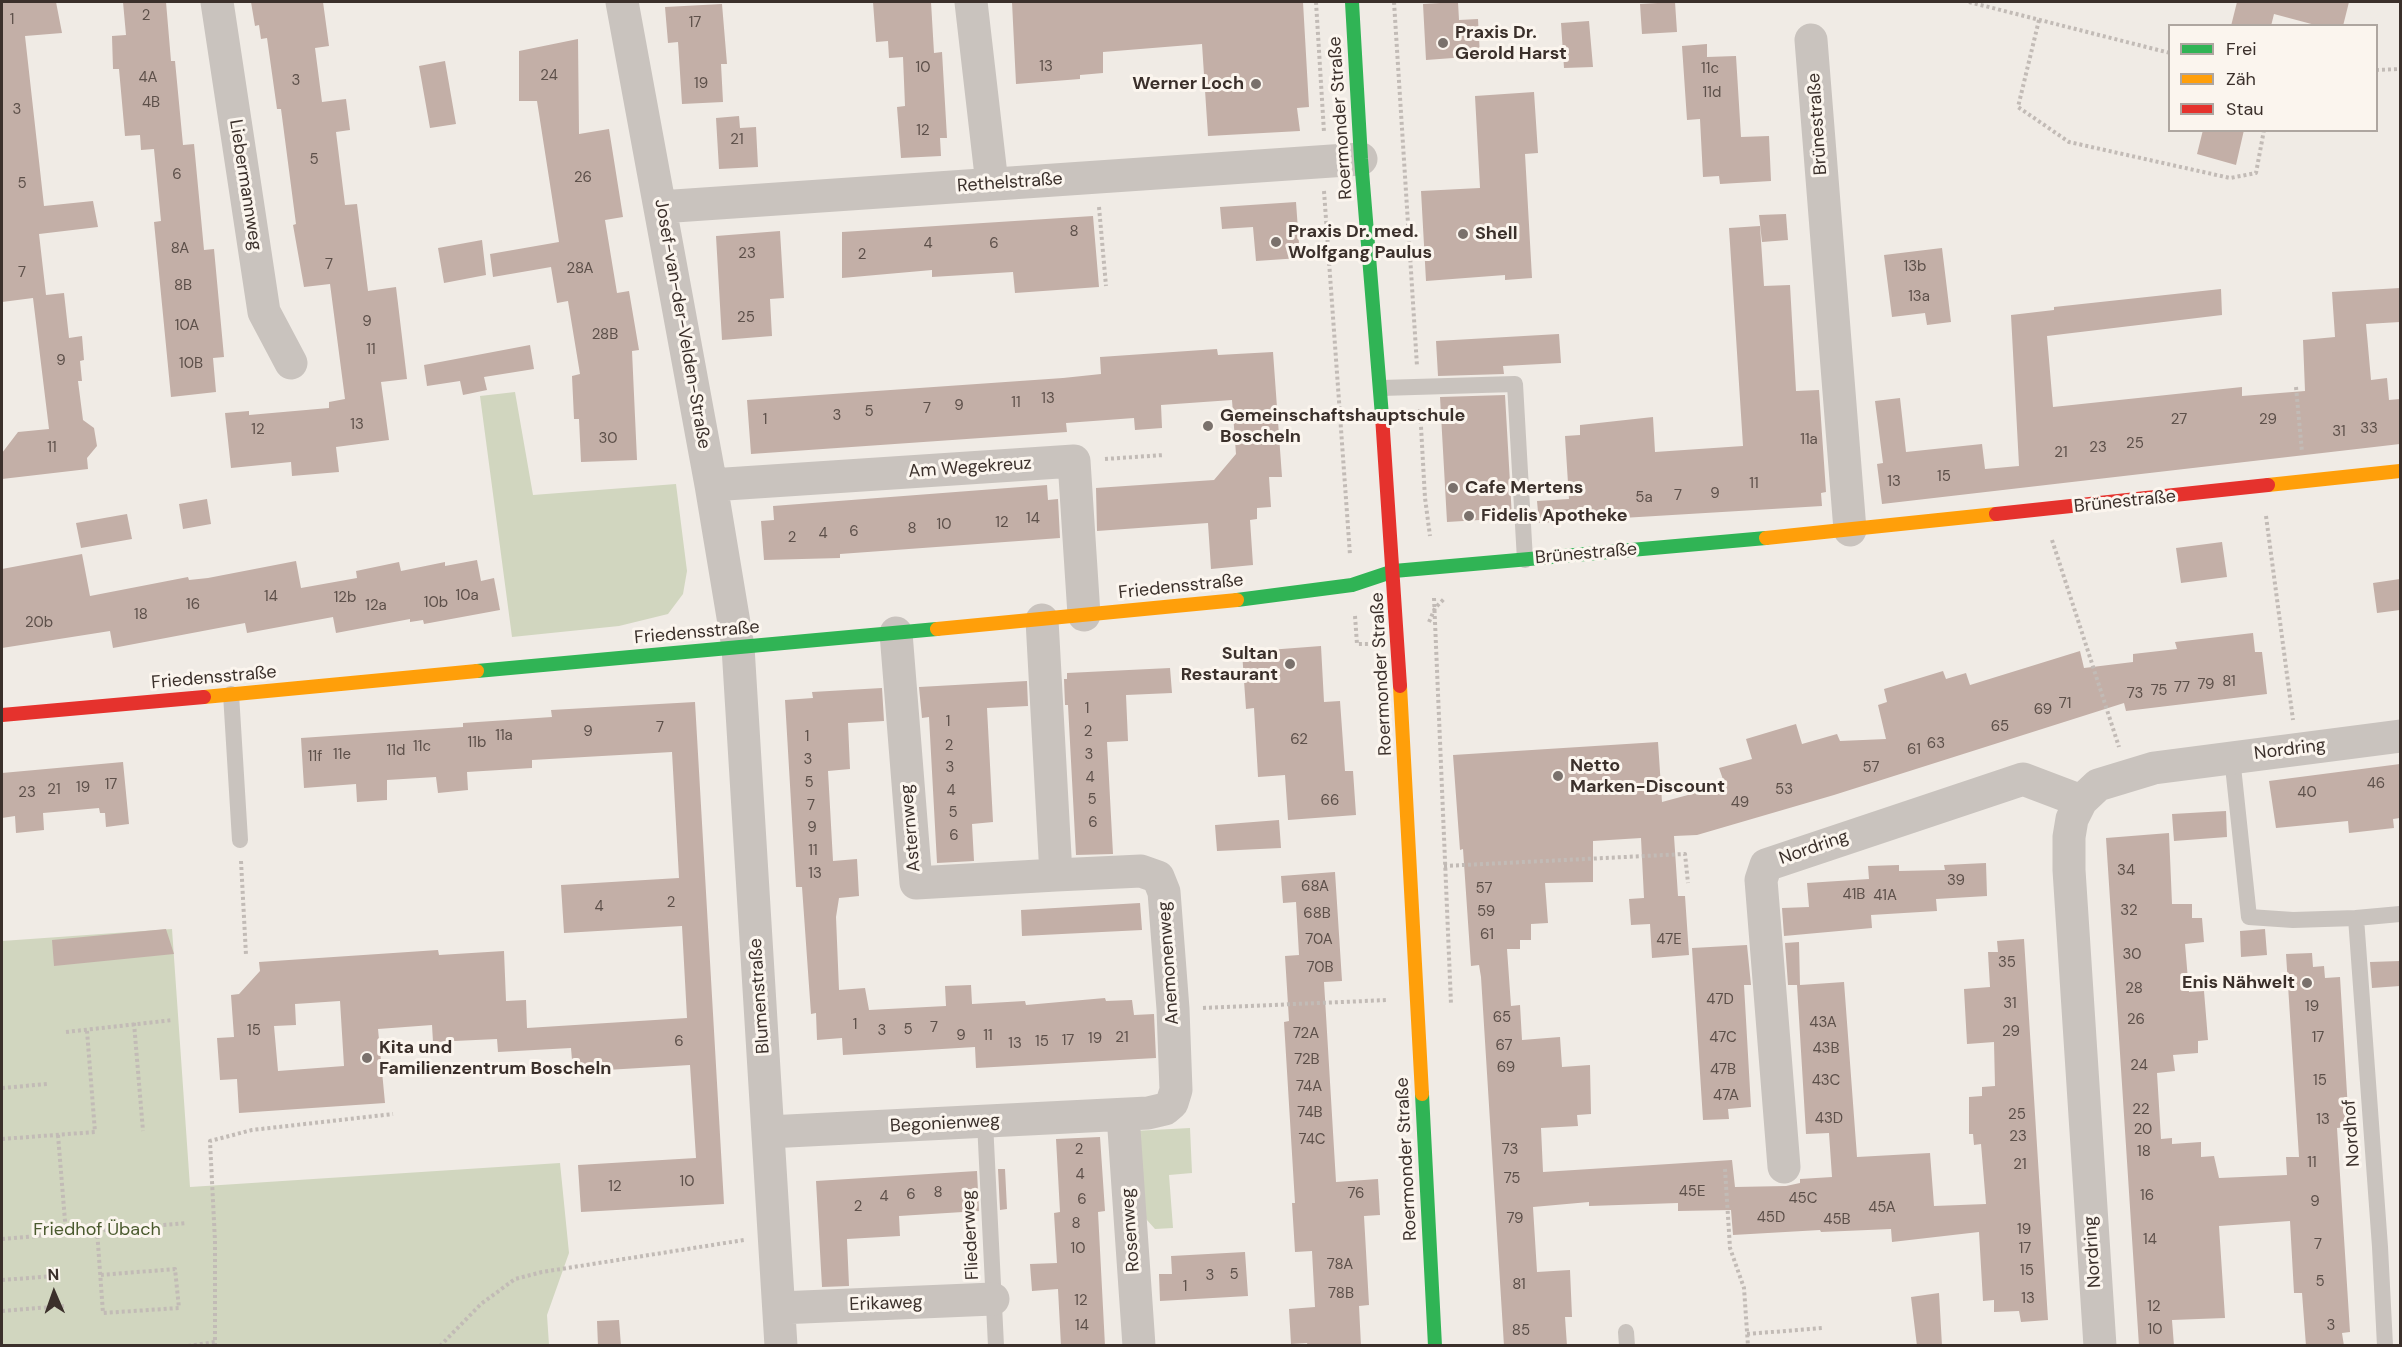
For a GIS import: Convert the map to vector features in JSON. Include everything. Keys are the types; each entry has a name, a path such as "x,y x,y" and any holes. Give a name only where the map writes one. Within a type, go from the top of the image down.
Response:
{"street":[{"name":"Liebermannweg","path":"217,2 264,312 291,363"},
{"name":"Josef-van-der-Velden-Straße","path":"622,2 711,485 738,647"},
{"path":"971,2 992,184"},
{"name":"Roermonder Straße","path":"1352,2 1361,159 1394,572 1435,1346"},
{"name":"Brünestraße","path":"1811,40 1850,530"},
{"name":"Rethelstraße","path":"660,207 1361,159"},
{"path":"1074,461 1084,615"},
{"name":"Am Wegekreuz","path":"711,485 1074,461"},
{"name":"Brünestraße","path":"1394,572 1850,530 2400,471"},
{"name":"Friedensstraße","path":"2,716 1203,605 1352,585 1394,572"},
{"path":"1042,620 1056,875"},
{"name":"Asternweg","path":"896,633 916,883 1056,875"},
{"name":"Blumenstraße","path":"738,647 781,1346"},
{"name":"Nordring","path":"2100,1346 2069,870 2069,837 2072,819 2081,801 2098,785 2154,768 2400,736"},
{"name":"Nordring","path":"1784,1167 1761,880 1766,865 2023,779 2081,801"},
{"name":"Anemonenweg","path":"1056,875 1141,871 1158,877 1164,892 1173,1009 1176,1090 1172,1103 1165,1109 1123,1115"},
{"name":"Begonienweg","path":"768,1132 1123,1115"},
{"name":"Rosenweg","path":"1123,1115 1139,1346"},
{"name":"Erikaweg","path":"779,1308 993,1299"}],"lane":[{"path":"1381,388 1515,384 1525,560"},
{"path":"231,694 240,840"},
{"path":"2232,757 2249,917 2293,920 2400,914"},
{"name":"Nordhof","path":"2356,918 2385,1346"},
{"name":"Fliederweg","path":"984,1122 996,1346"}],"path":[{"path":"1316,2 1325,161 1324,191 1352,585"},
{"path":"1394,2 1432,568 1451,1010"},
{"path":"1969,2 2168,53"},
{"path":"2039,20 2018,107 2068,142 2230,178 2256,173 2264,132"},
{"path":"2378,70 2400,69"},
{"path":"1096,177 1106,286"},
{"path":"2296,387 2304,483"},
{"path":"1074,461 1164,455"},
{"path":"2265,509 2297,750"},
{"path":"2050,536 2128,775"},
{"path":"240,840 246,955"},
{"path":"1411,867 1685,854 1688,883"},
{"path":"1173,1009 1417,999"},
{"path":"66,1032 173,1020"},
{"path":"134,1023 143,1131"},
{"path":"2,1138 95,1132 87,1030"},
{"path":"2,1088 46,1084"},
{"path":"188,1346 215,1344 215,1241 210,1141 252,1130 393,1114"},
{"path":"58,1135 66,1233"},
{"path":"1725,1169 1730,1248 1744,1288 1748,1346"},
{"path":"2,1239 186,1223"},
{"path":"97,1230 100,1275 103,1313 179,1308 175,1269 100,1275"},
{"path":"440,1346 481,1304 516,1279 542,1272 774,1236"},
{"path":"2,1280 55,1276"},
{"path":"2,1311 64,1306"},
{"path":"1747,1334 1823,1328"}],"green space":[{"path":"515,392 533,495 676,484 687,571 683,594 668,614 619,626 512,637 480,396"},
{"name":"Friedhof Übach","path":"172,929 190,1187 560,1163 569,1253 547,1315 549,1345 2,1346 2,941"},
{"path":"1190,1128 1192,1173 1169,1175 1173,1228 1155,1229 1138,1210 1134,1131"}],"building":[{"path":"2,2 56,2 62,33 25,36 44,206 93,201 98,227 39,234 46,295 64,293 69,338 82,336 84,360 80,361 82,381 78,381 83,420 94,428 97,446 87,458 88,469 2,479 2,453 18,432 49,429 33,298 2,302"},
{"path":"123,2 166,2 171,61 175,61 183,145 194,144 204,250 214,249 224,357 213,358 216,392 171,397 154,222 161,221 154,149 141,150 140,135 125,136 119,69 113,69 112,36 126,35"},
{"path":"251,2 323,2 329,46 315,48 322,102 346,99 350,130 336,132 345,205 357,204 368,291 396,287 407,379 381,382 389,440 336,447 339,472 292,476 291,462 231,468 225,413 249,411 249,415 329,408 329,402 345,399 330,284 304,287 293,225 296,224 281,109 277,109 267,38 261,39 259,25 255,26"},
{"path":"873,2 931,2 934,53 942,52 947,138 940,138 941,156 901,158 897,107 905,106 903,57 889,58 888,41 876,42"},
{"path":"1012,2 1303,2 1309,107 1297,108 1300,131 1208,136 1202,44 1103,52 1103,73 1080,75 1080,79 1016,84"},
{"path":"1458,2 1459,20 1478,19 1480,56 1426,60 1423,4"},
{"path":"1675,2 1677,32 1642,34 1640,4"},
{"path":"2237,2 2349,2 2344,24 2312,24 2274,14 2272,24 2232,24"},
{"path":"722,4 727,64 721,64 723,102 682,104 678,42 668,43 665,7"},
{"path":"1589,21 1593,67 1564,68 1561,23"},
{"path":"578,39 579,134 609,129 623,217 605,220 617,293 629,291 639,350 632,351 637,460 581,462 579,419 574,419 572,376 580,374 568,301 557,303 551,267 493,277 490,254 559,242 537,101 519,101 519,51"},
{"path":"1707,44 1707,57 1736,56 1741,137 1769,136 1771,181 1720,184 1719,176 1703,177 1700,119 1687,120 1682,46"},
{"path":"445,61 456,124 430,128 419,66"},
{"path":"1534,92 1538,153 1525,154 1532,278 1505,280 1505,275 1426,281 1421,191 1480,188 1475,96"},
{"path":"739,116 740,128 756,127 758,167 719,169 716,118"},
{"path":"2202,132 2244,132 2236,165 2197,154"},
{"name":"Praxis Dr. med. Wolfgang Paulus","path":"1296,202 1300,258 1256,261 1253,227 1222,229 1220,207"},
{"path":"1786,214 1788,240 1762,242 1759,215"},
{"path":"1093,216 1099,287 1015,293 1013,272 932,277 932,270 842,278 842,232"},
{"path":"1760,226 1764,286 1790,285 1796,391 1819,390 1826,492 1821,493 1822,506 1539,523 1537,501 1569,499 1565,436 1580,435 1580,425 1653,417 1655,452 1743,446 1729,228"},
{"path":"780,231 784,298 770,299 772,336 722,340 716,236"},
{"path":"482,240 486,275 444,283 438,248"},
{"path":"1942,248 1951,322 1927,325 1925,313 1892,317 1884,255"},
{"path":"2400,288 2400,322 2366,324 2371,380 2387,378 2389,400 2400,399 2400,444 1882,504 1877,464 1883,463 1875,401 1900,398 1906,452 1982,444 1985,469 2019,466 2011,315 2054,310 2054,307 2221,289 2222,315 2047,336 2053,407 2242,387 2242,396 2305,391 2303,340 2335,337 2332,292"},
{"path":"1559,334 1561,363 1503,366 1504,374 1438,376 1436,341"},
{"path":"530,345 534,369 484,377 487,390 463,395 460,381 427,386 424,365"},
{"path":"1217,349 1218,355 1273,352 1282,477 1269,477 1271,507 1257,508 1257,519 1250,520 1253,565 1211,569 1208,523 1097,531 1096,488 1214,480 1236,454 1232,400 1161,405 1162,428 1135,430 1134,418 1066,423 1067,432 751,454 747,400 1101,374 1100,357"},
{"path":"1505,395 1512,518 1447,522 1440,397"},
{"path":"1047,485 1048,500 1058,499 1060,538 840,554 840,558 764,560 761,521 774,520 773,506"},
{"path":"207,499 211,524 183,529 179,504"},
{"path":"127,514 132,539 81,548 76,523"},
{"path":"2222,542 2227,577 2181,583 2176,548"},
{"path":"82,554 90,596 188,577 189,580 208,578 296,561 301,588 357,578 356,571 399,562 401,571 445,562 445,566 477,560 481,581 494,578 500,610 424,624 423,620 410,622 410,619 336,633 333,617 247,633 245,623 113,648 110,631 2,648 2,569"},
{"path":"2400,579 2400,610 2377,613 2373,583"},
{"path":"2253,633 2255,652 2262,652 2267,694 2126,711 2124,703 1834,795 1697,835 1674,836 1678,896 1685,896 1689,955 1652,958 1650,924 1631,925 1629,899 1644,898 1641,838 1593,841 1593,882 1545,883 1548,923 1531,924 1531,940 1520,940 1520,949 1507,949 1511,1006 1520,1005 1522,1040 1560,1037 1562,1067 1590,1065 1591,1114 1577,1115 1578,1126 1541,1128 1543,1172 1732,1160 1735,1187 1786,1186 1800,1183 1800,1179 1832,1177 1829,1133 1806,1134 1797,985 1788,985 1785,943 1799,942 1800,985 1844,982 1857,1157 1930,1153 1934,1206 1986,1204 1981,1144 1974,1145 1973,1134 1969,1134 1969,1097 1982,1096 1982,1087 1995,1086 1994,1042 1967,1044 1964,989 1990,987 1988,952 1998,952 1997,941 2024,939 2048,1320 2021,1322 2019,1311 1994,1312 1994,1300 1983,1301 1979,1232 1892,1242 1891,1229 1733,1235 1731,1210 1678,1211 1678,1203 1589,1206 1589,1202 1533,1207 1537,1272 1570,1270 1572,1317 1565,1317 1567,1346 1504,1346 1481,977 1479,965 1471,966 1463,849 1460,850 1453,755 1658,742 1662,802 1725,785 1719,768 1752,759 1746,739 1796,724 1802,744 1837,734 1840,741 1886,739 1878,705 1887,702 1884,689 1943,671 1946,679 1966,673 1970,685 2080,651 2084,668 2133,662 2133,654 2177,649 2175,642"},
{"path":"1321,646 1324,702 1340,701 1345,771 1353,771 1356,815 1288,820 1285,775 1258,777 1254,708 1246,709 1242,652"},
{"path":"1170,668 1172,693 1126,695 1128,741 1107,742 1113,854 1076,855 1068,705 1065,705 1064,679 1067,679 1067,673"},
{"path":"1027,681 1028,706 987,708 993,822 972,824 974,861 937,863 929,717 922,718 919,687"},
{"path":"882,688 884,721 848,723 850,769 828,771 833,861 857,859 859,896 839,898 836,917 839,990 865,988 869,1010 946,1006 945,986 971,985 972,1004 1025,1001 1026,1005 1105,998 1106,1001 1132,1000 1134,1015 1154,1014 1156,1058 976,1068 975,1047 843,1055 842,1038 817,1040 816,1013 811,1014 802,887 796,887 785,700 813,698 812,692"},
{"path":"695,702 724,1204 581,1212 578,1165 696,1158 690,1065 573,1072 571,1048 498,1052 497,1039 433,1042 432,1025 378,1029 385,1103 239,1113 237,1079 220,1080 217,1038 234,1037 231,995 239,994 260,971 259,962 438,950 439,955 504,951 506,1001 526,1000 527,1028 687,1018 682,926 564,933 561,885 679,878 672,752 532,760 532,768 467,772 468,790 438,793 436,777 387,780 387,800 357,802 356,784 304,788 301,738 463,727 463,723 552,717 551,710","holes":["340,1001 344,1066 278,1071 274,1026 296,1025 295,1004"]},
{"path":"123,762 129,824 106,827 105,813 100,813 99,808 43,813 44,830 16,833 15,816 2,818 2,773"},
{"path":"2400,764 2400,818 2393,819 2394,828 2349,833 2348,821 2276,828 2269,781"},
{"path":"2226,811 2227,837 2174,841 2172,814"},
{"path":"1279,820 1281,848 1217,851 1215,825"},
{"path":"2169,833 2172,904 2192,904 2192,918 2202,918 2204,942 2185,944 2189,992 2204,991 2208,1040 2198,1041 2198,1053 2173,1055 2175,1071 2157,1073 2161,1139 2172,1138 2172,1144 2201,1142 2201,1157 2214,1156 2219,1178 2287,1175 2286,1157 2299,1157 2286,954 2312,953 2313,967 2324,966 2325,978 2340,977 2349,1127 2337,1128 2350,1332 2342,1333 2344,1346 2306,1346 2302,1293 2294,1293 2290,1221 2219,1226 2225,1318 2172,1320 2174,1346 2139,1346 2106,838"},
{"path":"1986,863 1987,896 1936,899 1937,911 1871,915 1872,928 1784,936 1782,908 1809,907 1807,883 1869,879 1868,866 1899,865 1899,871 1945,870 1944,865"},
{"path":"1335,872 1342,981 1324,982 1336,1182 1378,1179 1380,1215 1364,1216 1369,1305 1359,1306 1361,1346 1308,1346 1307,1343 1291,1344 1289,1309 1315,1307 1312,1251 1295,1252 1292,1203 1295,1203 1284,1022 1289,1021 1285,956 1299,955 1296,902 1283,903 1281,876"},
{"path":"1140,903 1142,930 1022,936 1021,910"},
{"path":"166,929 174,954 54,966 52,940"},
{"path":"2265,929 2267,955 2241,957 2240,931"},
{"path":"1747,945 1751,985 1744,985 1751,1107 1728,1109 1729,1119 1703,1120 1692,948"},
{"path":"2400,961 2400,986 2372,988 2370,962"},
{"path":"1100,1137 1105,1211 1098,1212 1105,1346 1061,1346 1058,1289 1032,1291 1030,1264 1057,1263 1054,1213 1060,1212 1056,1139"},
{"path":"998,1169 1005,1169 1007,1209 1000,1210"},
{"path":"977,1171 979,1211 899,1216 900,1236 847,1239 849,1286 822,1287 816,1181"},
{"path":"1245,1252 1248,1296 1160,1301 1159,1274 1172,1274 1171,1256"},
{"path":"1939,1293 1942,1346 1917,1346 1911,1297"},
{"path":"619,1320 621,1346 598,1346 597,1321"}],"traffic: fast":[{"path":"1352,2 1361,159 1382,416"},
{"path":"1237,600 1352,585 1394,571 1766,538"},
{"path":"477,671 937,629"},
{"path":"1422,1094 1435,1346"}],"traffic: slow":[{"path":"2268,485 2400,471"},
{"path":"1766,538 1996,514"},
{"path":"937,629 1237,600"},
{"path":"204,697 477,671"},
{"path":"1400,686 1422,1094"}],"traffic: jam":[{"path":"1382,416 1400,686"},
{"path":"1996,514 2268,485"},
{"path":"2,715 204,697"}],"place":[{"name":"Praxis Dr. Gerold Harst","path":"1443,43"},
{"name":"Werner Loch","path":"1256,84"},
{"name":"Shell","path":"1463,234"},
{"name":"Praxis Dr. med. Wolfgang Paulus","path":"1276,242"},
{"name":"Gemeinschaftshauptschule Boscheln","path":"1208,426"},
{"name":"Cafe Mertens","path":"1453,488"},
{"name":"Fidelis Apotheke","path":"1469,516"},
{"name":"Sultan Restaurant","path":"1290,664"},
{"name":"Netto Marken-Discount","path":"1558,776"},
{"name":"Enis Nähwelt","path":"2307,983"},
{"name":"Kita und Familienzentrum Boscheln","path":"367,1058"}]}
